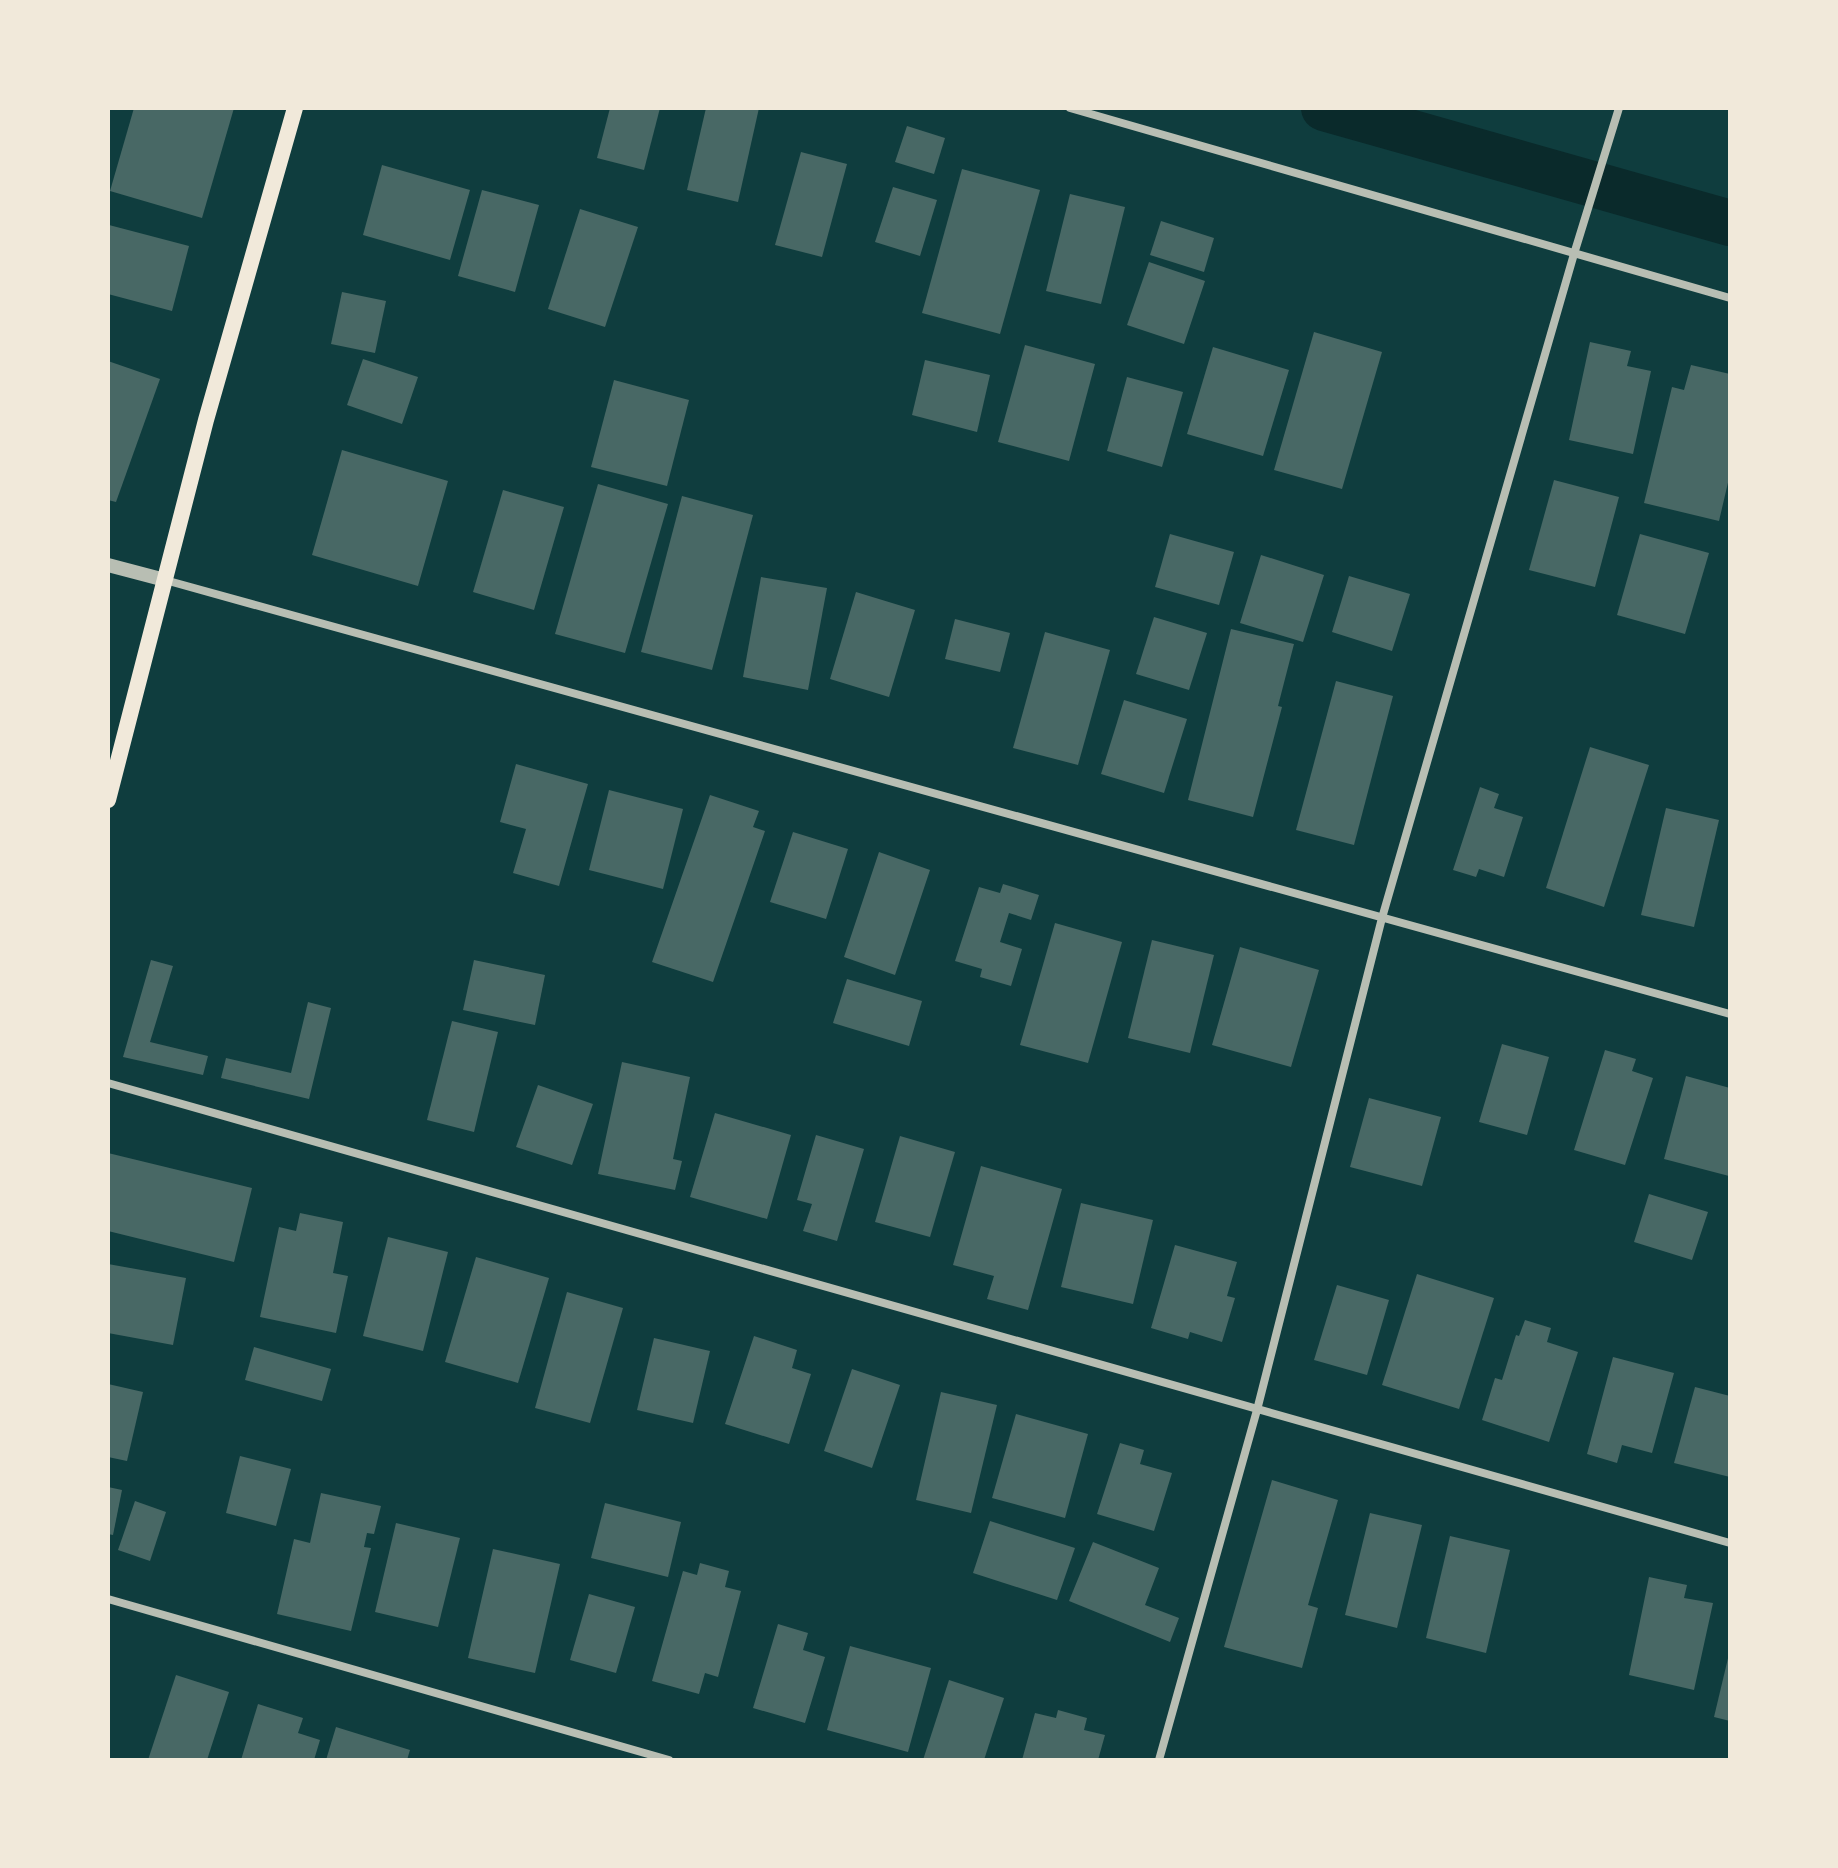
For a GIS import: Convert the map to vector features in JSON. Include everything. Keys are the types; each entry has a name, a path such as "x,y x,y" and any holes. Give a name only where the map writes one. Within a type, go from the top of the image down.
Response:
{"main road":[{"path":"108,800 206,420 295,108"}],"street":[{"path":"1070,108 1730,298"},
{"path":"1159,1760 1257,1410 1382,918 1619,108"},
{"path":"108,565 1730,1014"},
{"path":"108,1083 1730,1543"},
{"path":"108,1599 669,1760"}],"building":[{"path":"134,108 234,108 202,218 110,191"},
{"path":"610,108 660,108 644,170 597,158"},
{"path":"706,108 759,108 738,202 687,190"},
{"path":"907,126 945,138 934,174 895,162"},
{"path":"801,152 847,164 822,257 775,245"},
{"path":"382,165 470,190 450,260 363,235"},
{"path":"962,169 1040,190 1000,334 922,313"},
{"path":"893,187 937,200 920,256 875,242"},
{"path":"482,190 539,205 515,292 458,276"},
{"path":"1070,194 1125,207 1101,304 1046,291"},
{"path":"580,209 638,227 605,327 548,309"},
{"path":"1161,221 1214,238 1204,272 1150,255"},
{"path":"109,225 189,246 172,311 108,294"},
{"path":"1149,262 1205,281 1184,344 1127,325"},
{"path":"342,292 386,301 375,353 331,344"},
{"path":"1314,332 1382,352 1342,489 1274,470"},
{"path":"1590,342 1631,351 1627,366 1651,371 1633,454 1569,440"},
{"path":"1025,345 1095,364 1069,461 998,442"},
{"path":"1213,347 1289,370 1263,456 1187,434"},
{"path":"363,359 418,377 402,424 347,405"},
{"path":"925,360 990,375 977,432 912,415"},
{"path":"108,361 160,379 116,502 108,500"},
{"path":"1691,365 1730,374 1730,474 1719,521 1644,503 1672,387 1684,390"},
{"path":"1127,377 1183,392 1162,467 1107,451"},
{"path":"614,380 689,400 667,486 591,467"},
{"path":"342,450 448,481 418,586 312,555"},
{"path":"1554,480 1619,497 1595,587 1529,570"},
{"path":"598,484 668,504 625,653 555,634"},
{"path":"503,490 564,507 534,610 473,592"},
{"path":"682,496 753,515 712,670 641,652"},
{"path":"1170,534 1234,552 1219,605 1155,587"},
{"path":"1640,534 1709,553 1685,634 1617,615"},
{"path":"1261,555 1324,575 1303,642 1240,623"},
{"path":"1349,576 1410,594 1392,651 1332,632"},
{"path":"761,577 827,588 808,690 743,677"},
{"path":"856,592 915,610 889,697 830,679"},
{"path":"1154,617 1207,633 1189,690 1136,674"},
{"path":"955,619 1010,633 1000,672 945,659"},
{"path":"1231,629 1294,644 1278,706 1282,707 1253,817 1188,800"},
{"path":"1045,632 1110,650 1078,765 1013,748"},
{"path":"1336,681 1393,696 1354,845 1296,830"},
{"path":"1124,700 1187,719 1164,793 1101,774"},
{"path":"1590,747 1649,765 1604,907 1546,888"},
{"path":"516,764 588,784 559,886 513,873 526,829 500,822"},
{"path":"1480,787 1499,794 1494,808 1523,817 1504,877 1479,869 1476,877 1453,870"},
{"path":"609,790 683,809 663,889 589,870"},
{"path":"710,795 759,811 753,827 765,831 713,982 652,962"},
{"path":"1666,808 1719,820 1694,927 1641,915"},
{"path":"793,832 848,849 826,919 770,902"},
{"path":"879,852 930,870 895,975 844,957"},
{"path":"1003,884 1039,895 1031,920 1009,913 1000,942 1022,949 1011,986 980,977 982,969 955,961 979,887 1000,893"},
{"path":"1055,923 1122,942 1088,1063 1020,1045"},
{"path":"1152,940 1214,955 1190,1053 1128,1038"},
{"path":"1240,947 1319,970 1291,1067 1212,1045"},
{"path":"151,960 173,966 150,1042 208,1056 203,1075 123,1057"},
{"path":"474,960 545,975 535,1025 463,1010"},
{"path":"847,979 922,1001 909,1046 833,1023"},
{"path":"308,1002 331,1008 309,1099 221,1078 226,1058 291,1073"},
{"path":"452,1021 498,1032 474,1132 427,1120"},
{"path":"1502,1044 1549,1057 1527,1135 1479,1122"},
{"path":"1605,1050 1636,1059 1632,1071 1653,1078 1625,1165 1574,1150"},
{"path":"622,1062 690,1077 673,1159 682,1161 675,1190 598,1174"},
{"path":"1686,1076 1730,1088 1729,1176 1664,1159"},
{"path":"538,1085 593,1104 572,1165 516,1147"},
{"path":"1369,1098 1441,1117 1422,1186 1350,1167"},
{"path":"715,1113 791,1135 767,1219 690,1197"},
{"path":"816,1135 864,1149 837,1241 803,1231 812,1204 797,1200"},
{"path":"900,1136 955,1152 930,1237 875,1222"},
{"path":"108,1153 252,1188 234,1262 108,1231"},
{"path":"981,1166 1062,1189 1028,1310 987,1299 994,1276 953,1265"},
{"path":"1649,1194 1708,1212 1692,1260 1634,1242"},
{"path":"1081,1203 1153,1220 1133,1304 1061,1287"},
{"path":"300,1213 343,1222 333,1273 348,1276 336,1333 260,1317 279,1227 296,1231"},
{"path":"388,1237 448,1252 423,1351 363,1336"},
{"path":"1175,1245 1237,1262 1227,1296 1235,1298 1222,1342 1190,1332 1188,1339 1151,1328"},
{"path":"476,1257 549,1278 518,1383 445,1362"},
{"path":"108,1264 186,1278 173,1345 108,1333"},
{"path":"1417,1274 1494,1298 1459,1409 1382,1385"},
{"path":"1337,1285 1389,1300 1367,1375 1314,1360"},
{"path":"567,1292 623,1308 590,1423 535,1408"},
{"path":"1525,1320 1551,1328 1547,1342 1578,1352 1549,1442 1482,1420 1495,1378 1502,1380 1516,1335 1519,1336"},
{"path":"754,1336 797,1350 792,1368 811,1374 789,1444 725,1424"},
{"path":"654,1338 710,1351 693,1423 637,1410"},
{"path":"254,1347 331,1369 322,1401 245,1380"},
{"path":"1613,1357 1674,1373 1652,1453 1622,1445 1617,1463 1587,1454"},
{"path":"852,1369 900,1385 872,1468 824,1451"},
{"path":"108,1384 143,1392 127,1461 108,1457"},
{"path":"1695,1387 1730,1396 1730,1477 1674,1463"},
{"path":"941,1392 997,1405 971,1513 916,1500"},
{"path":"1016,1414 1088,1434 1065,1518 992,1498"},
{"path":"1120,1443 1144,1450 1140,1464 1172,1473 1154,1531 1097,1514"},
{"path":"240,1456 291,1469 276,1526 226,1513"},
{"path":"1272,1480 1338,1500 1308,1605 1318,1608 1302,1668 1224,1647"},
{"path":"108,1487 122,1490 113,1535 108,1534"},
{"path":"321,1493 381,1506 374,1534 367,1533 364,1547 371,1548 351,1631 277,1614 294,1539 310,1543"},
{"path":"135,1501 166,1512 150,1561 118,1550"},
{"path":"605,1503 681,1522 668,1577 591,1558"},
{"path":"1370,1513 1422,1525 1397,1628 1345,1615"},
{"path":"990,1521 1075,1548 1057,1600 973,1573"},
{"path":"396,1523 460,1538 438,1627 375,1612"},
{"path":"1450,1536 1510,1550 1486,1653 1426,1638"},
{"path":"1093,1542 1159,1568 1145,1605 1179,1618 1170,1642 1069,1601"},
{"path":"493,1549 560,1564 535,1673 468,1658"},
{"path":"700,1563 729,1571 725,1587 741,1591 718,1677 705,1673 699,1694 652,1681 683,1571 697,1575"},
{"path":"1649,1577 1687,1585 1684,1598 1713,1603 1694,1690 1629,1675"},
{"path":"589,1594 635,1607 616,1673 570,1660"},
{"path":"778,1624 808,1633 803,1650 825,1657 805,1723 753,1708"},
{"path":"850,1646 931,1668 908,1752 827,1730"},
{"path":"1730,1654 1730,1721 1714,1717"},
{"path":"176,1675 229,1692 207,1760 148,1760"},
{"path":"949,1680 1004,1698 984,1760 923,1760"},
{"path":"258,1704 303,1718 298,1733 320,1740 314,1760 241,1760"},
{"path":"1058,1710 1087,1718 1084,1730 1105,1735 1098,1760 1022,1760 1035,1713 1056,1718"},
{"path":"336,1727 410,1750 407,1760 326,1760"}],"waterway":[{"path":"1324,108 1730,223"}]}
